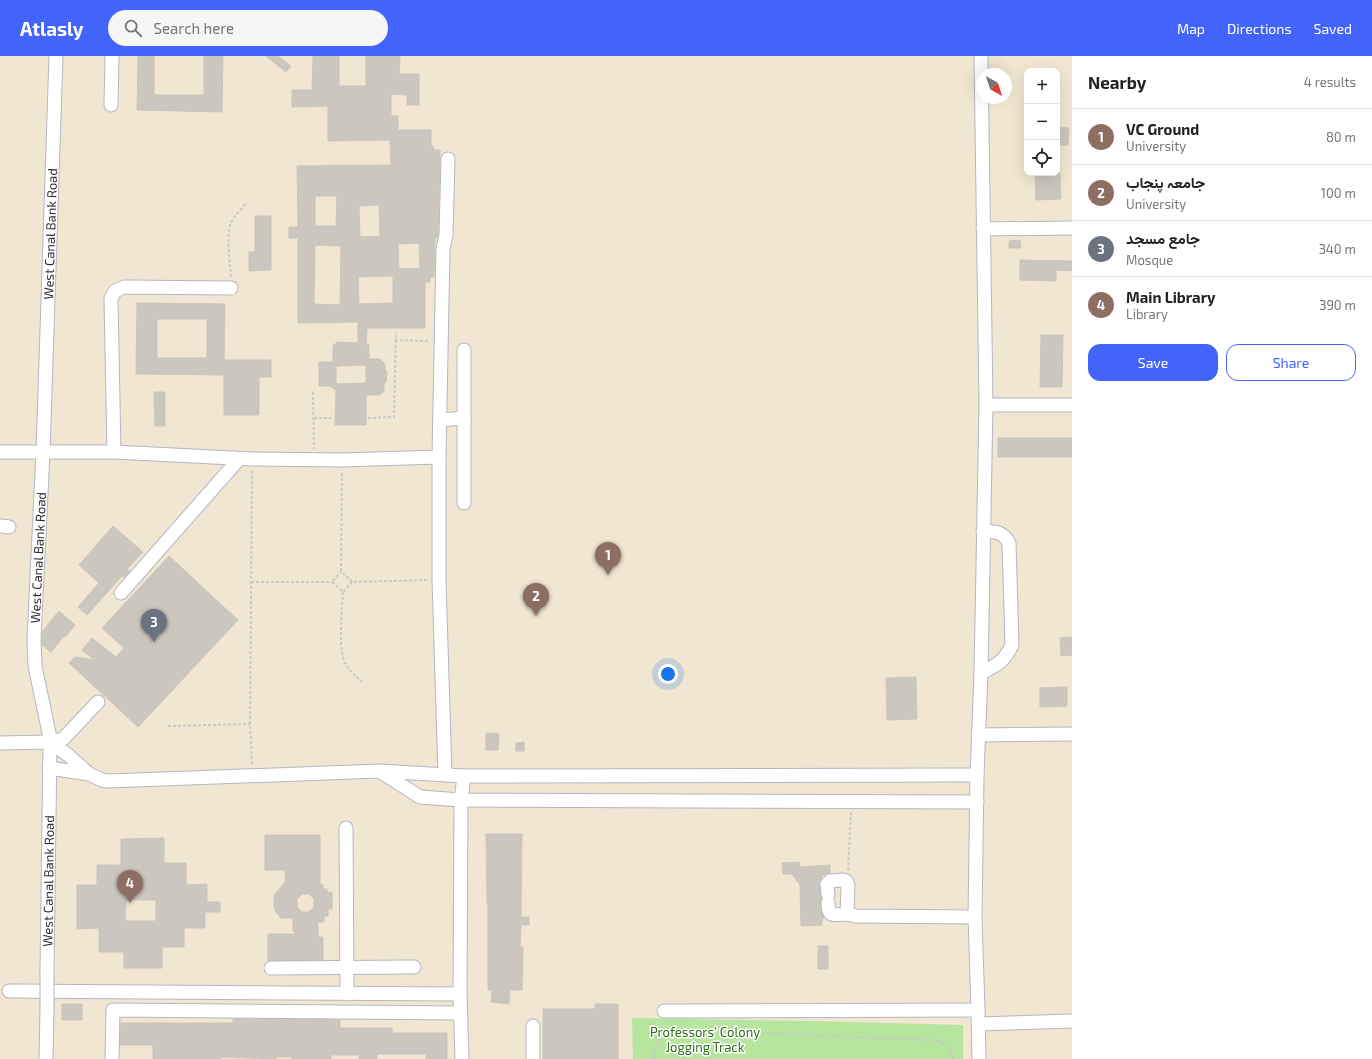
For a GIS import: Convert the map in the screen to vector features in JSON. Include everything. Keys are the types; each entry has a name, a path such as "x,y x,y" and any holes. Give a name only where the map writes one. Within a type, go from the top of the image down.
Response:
{"street":[{"name":"West Canal Bank Road","path":"46,1059 50,742 35,666 34,639 43,452 56,56"},
{"path":"111,105 112,56"},
{"path":"978,1059 979,1024 975,917 986,405 981,56"},
{"path":"445,774 439,580 439,457 443,249 446,235 448,159"},
{"path":"983,229 1072,228"},
{"path":"114,452 111,299 115,291 124,287 231,288"},
{"path":"464,350 464,503"},
{"path":"986,405 1072,405"},
{"path":"440,420 464,418"},
{"path":"0,452 114,452 245,459 314,460 439,457"},
{"path":"121,593 245,459"},
{"path":"981,673 1000,664 1007,656 1012,645 1009,543 1005,536 999,532 983,531"},
{"path":"0,743 50,742 63,739 98,702"},
{"path":"978,735 1072,734"},
{"path":"50,742 68,755 89,774"},
{"path":"49,768 89,774 108,781 380,771 464,776 977,775"},
{"path":"380,771 420,797 461,800 977,802"},
{"path":"462,1059 460,1013 461,800 464,776"},
{"path":"346,828 347,994"},
{"path":"848,914 848,886 846,881 830,881 827,884 828,911 831,914 848,914 855,916 975,917"},
{"path":"271,968 414,967"},
{"path":"9,991 460,994"},
{"path":"112,1059 113,1010 460,1013"},
{"path":"664,1011 978,1010"},
{"path":"979,1024 1072,1021"},
{"path":"533,1026 533,1059"}],"path":[{"path":"231,288 230,224 247,202"},
{"path":"368,418 394,417 396,332"},
{"path":"395,340 441,341"},
{"path":"313,392 314,460"},
{"path":"314,418 331,418"},
{"path":"245,459 251,582 250,724 252,775"},
{"path":"332,582 341,571 342,460"},
{"path":"341,571 352,582 439,580"},
{"path":"251,582 332,582 343,592"},
{"path":"352,582 343,592 341,652 344,662 349,670 362,682"},
{"path":"168,726 250,724"},
{"path":"846,881 848,874 851,801"},
{"path":"654,1059 655,1047 659,1040 664,1035 680,1030 934,1040 946,1044 951,1049 953,1059"}],"shaded area":[{"path":"0,56 1072,56 1072,1059 0,1059"}],"green space":[{"name":"Professors' Colony Jogging Track","path":"632,1018 963,1025 963,1059 633,1059"}],"building":[{"path":"138,56 154,56 154,95 204,95 204,56 223,56 222,112 137,110"},
{"path":"266,56 278,56 291,66 286,72"},
{"path":"313,56 339,56 339,86 366,86 366,56 400,56 399,74 419,74 419,105 407,105 407,95 391,94 391,116 398,116 398,130 431,130 431,146 433,146 434,150 440,150 438,234 437,238 435,238 434,277 430,277 430,282 425,282 425,328 367,328 366,345 369,345 369,359 380,359 385,364 385,369 387,372 384,391 380,395 366,395 366,425 335,425 336,390 330,386 319,386 319,362 333,362 333,345 336,345 336,342 358,343 358,322 298,323 298,238 289,238 289,227 298,227 297,166 391,165 390,140 328,141 328,106 292,107 292,90 312,90","holes":["315,196 337,196 336,226 315,226","379,205 380,236 360,237 359,206","419,243 420,268 399,269 398,244","315,245 341,246 340,305 314,304","393,276 393,303 359,304 358,277","366,365 366,383 336,384 336,366"]},
{"path":"1060,127 1069,128 1068,145 1060,145"},
{"path":"1060,173 1061,199 1036,200 1035,176 1060,176"},
{"path":"255,216 271,216 271,270 249,271 249,252 255,252"},
{"path":"1020,240 1021,248 1009,248 1009,241"},
{"path":"1020,260 1072,261 1072,271 1056,270 1056,281 1020,280"},
{"path":"137,303 225,304 224,360 271,360 271,377 259,377 259,415 224,415 224,375 136,374","holes":["157,319 207,319 207,358 157,358"]},
{"path":"1041,335 1063,335 1062,387 1040,387"},
{"path":"154,392 165,392 165,426 155,426"},
{"path":"998,438 1072,438 1072,457 998,457"},
{"path":"113,526 143,552 127,569 130,571 124,577 122,576 87,615 78,607 99,583 79,565"},
{"path":"169,556 238,620 138,727 69,663 75,657 95,660 82,650 92,638 116,657 124,648 102,628"},
{"path":"59,611 75,625 51,652 42,645 42,632"},
{"path":"1072,637 1072,655 1061,656 1060,638"},
{"path":"916,677 917,719 887,720 886,678"},
{"path":"1067,687 1067,706 1040,707 1040,688"},
{"path":"486,733 499,734 498,750 486,750"},
{"path":"524,742 524,751 516,751 516,743"},
{"path":"486,834 522,834 521,917 529,917 529,925 521,925 520,947 523,947 522,990 510,990 509,1004 491,1002 492,990 488,990"},
{"path":"265,835 320,835 320,884 323,884 323,889 327,889 327,893 332,892 332,909 328,909 328,916 324,916 324,922 318,922 318,937 323,937 323,960 268,961 268,934 296,934 293,931 293,918 281,918 274,907 275,894 286,881 285,870 265,870","holes":["302,894 309,894 314,899 314,907 309,912 302,912 297,907 297,899"]},
{"path":"164,838 164,863 186,863 186,885 207,884 207,902 220,902 220,912 205,912 205,928 184,928 184,947 162,947 162,968 124,968 124,952 99,952 99,928 77,929 77,885 97,885 97,865 121,865 121,839","holes":["126,900 156,900 156,921 125,921"]},
{"path":"799,862 800,867 830,865 830,873 823,875 819,882 821,899 820,909 824,918 822,919 822,925 801,926 800,885 792,874 783,874 782,863"},
{"path":"818,946 828,946 828,969 818,969"},
{"path":"62,1004 82,1004 82,1020 62,1020"},
{"path":"595,1004 618,1004 618,1059 543,1059 543,1009 595,1009"},
{"path":"233,1019 340,1020 340,1028 392,1028 392,1033 447,1033 447,1059 426,1059 426,1054 377,1054 377,1059 359,1059 359,1055 331,1055 331,1059 292,1059 292,1057 276,1057 276,1059 221,1057 221,1059 153,1059 153,1045 120,1045 121,1023 233,1023"}],"place":[{"name":"VC Ground","path":"608,575"},
{"name":"جامعہ پنجاب","path":"536,616"},
{"name":"جامع مسجد","path":"154,642"},
{"name":"Main Library","path":"130,903"}]}
